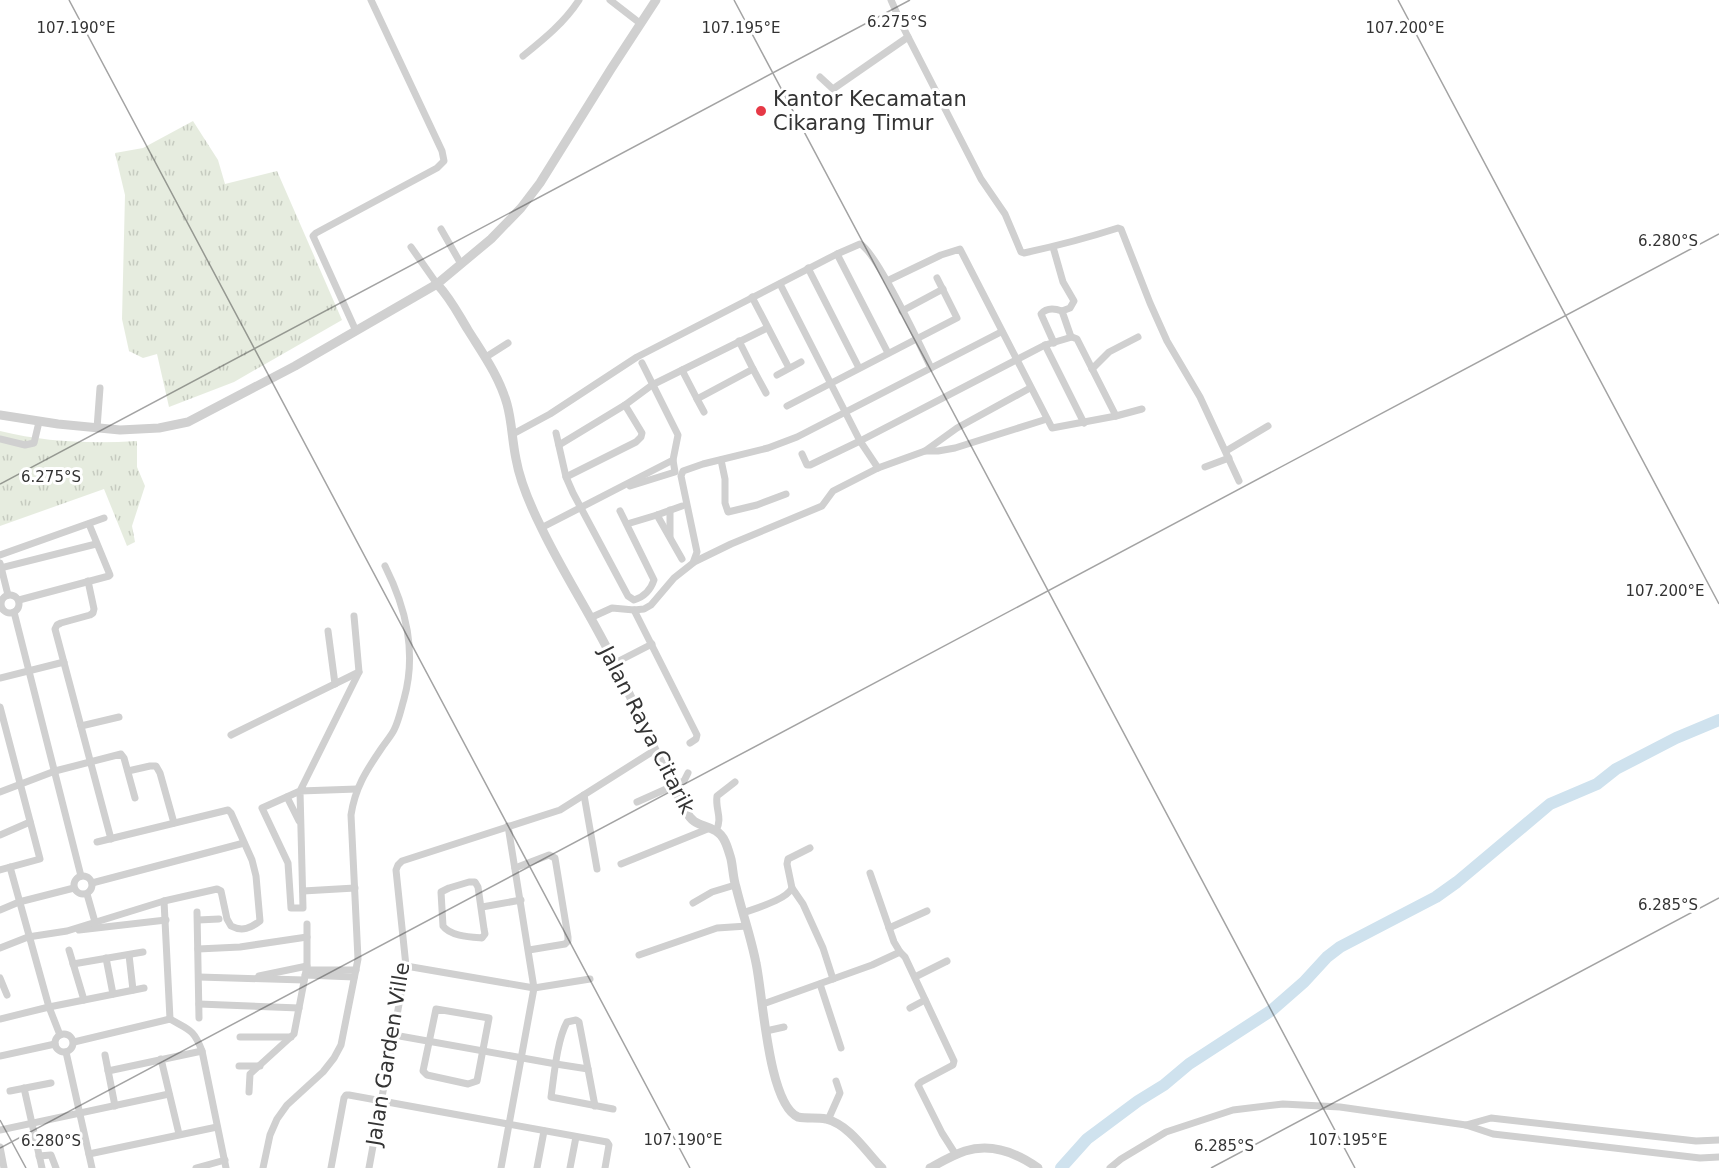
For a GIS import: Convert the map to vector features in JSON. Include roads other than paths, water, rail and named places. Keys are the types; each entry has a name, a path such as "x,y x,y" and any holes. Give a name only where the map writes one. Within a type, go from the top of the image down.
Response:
{"street":[{"path":"356,331 313,236 436,168 443,163 444,158 370,0"},
{"path":"523,56 544,40 569,15 579,0"},
{"path":"610,0 641,24"},
{"path":"0,415 97,428 159,428 188,422 267,382 437,284 506,225 531,196 656,0"},
{"path":"891,0 981,179 1005,214 1019,249 1024,253 1121,229 1167,340 1200,397 1239,481"},
{"path":"820,77 833,89 908,37"},
{"path":"441,229 461,264"},
{"path":"513,434 550,414 637,357 854,245 863,245 887,281 931,368"},
{"path":"411,247 437,284"},
{"path":"1053,247 1063,282 1074,301 1072,306 1062,311 1051,309 1041,314 1054,343"},
{"path":"887,281 941,255 960,249 1051,428 1116,416 1142,408"},
{"path":"837,254 888,353"},
{"path":"808,268 859,368"},
{"path":"787,406 957,318 937,278"},
{"name":"Jalan Raya Citarik","path":"437,284 452,301 498,377 507,404 516,459 541,528 615,663 673,787 691,819 713,830 723,839 728,850 757,966 766,1031 778,1086 788,1108 798,1117 828,1120 849,1132 882,1168"},
{"path":"780,284 845,413 878,468"},
{"path":"902,311 943,290"},
{"path":"752,297 789,368"},
{"path":"1062,311 1071,338"},
{"path":"559,445 625,405 652,385 767,327"},
{"path":"693,563 697,552 682,473 687,469 768,448 797,437 1001,332"},
{"path":"802,454 807,465 810,465 1045,345 1075,337 1116,416"},
{"path":"1092,369 1108,352 1138,337"},
{"path":"739,341 766,393"},
{"path":"486,357 508,343"},
{"path":"1045,345 1084,423"},
{"path":"777,375 801,362"},
{"path":"610,492 675,472 673,460 678,435 642,363"},
{"path":"697,399 753,369"},
{"path":"682,370 704,412"},
{"path":"97,428 100,388"},
{"path":"590,618 612,608 644,609 651,605 674,578 693,563 731,544 822,506 833,491 878,468 925,451 957,428 1030,388"},
{"path":"566,477 636,442 641,437 642,433 625,405"},
{"path":"925,451 955,448 1047,419"},
{"path":"0,439 25,446 34,443 39,422"},
{"path":"1205,467 1268,426"},
{"path":"556,433 566,477 628,596 634,600 646,593 654,580 620,512"},
{"path":"541,528 673,460"},
{"path":"721,460 728,512 757,505 786,494"},
{"path":"627,524 682,506"},
{"path":"670,510 670,539"},
{"path":"657,515 682,559"},
{"path":"0,555 104,518"},
{"path":"19,600 110,575 89,524"},
{"path":"8,595 0,566 96,544"},
{"path":"263,1168 270,1135 277,1119 287,1105 323,1072 341,1045 358,959 351,815 357,789 368,768 394,730 409,678 409,636 395,586 385,566"},
{"path":"88,581 93,613 61,623 55,629 111,839"},
{"path":"14,612 9,613 4,610 1,607 1,601 8,595 15,596 19,600"},
{"path":"19,600 14,612 81,876"},
{"path":"634,610 697,735 696,740 690,743"},
{"path":"354,616 359,672 300,791 303,908 291,908 288,863 262,808 300,791 357,789"},
{"path":"328,631 335,684"},
{"path":"615,663 652,644"},
{"path":"0,678 64,662"},
{"path":"231,735 359,672"},
{"path":"0,707 40,859 0,870"},
{"path":"81,726 119,717"},
{"name":"Jalan Garden Ville","path":"369,1168 406,966 396,870 398,865 402,861 560,810 655,750"},
{"path":"0,792 55,771 121,754 135,798"},
{"path":"128,771 156,766 174,823"},
{"path":"637,802 684,781 688,773"},
{"path":"621,864 713,830 720,824 717,796 735,782"},
{"path":"584,795 597,868"},
{"path":"287,797 301,826"},
{"path":"67,931 164,901 217,889 222,894 227,919 231,926 238,930 247,929 260,921 256,876 252,860 228,810 97,842"},
{"path":"0,834 30,822"},
{"path":"501,1168 534,988 508,826"},
{"path":"92,883 244,843"},
{"path":"810,848 788,859 787,864 792,888 803,904 823,948 833,979"},
{"path":"515,868 549,855 555,858 568,941 565,944 529,950"},
{"path":"10,867 28,937 60,1035"},
{"path":"870,873 894,942 915,977 954,1063 918,1085 942,1133 957,1155"},
{"path":"81,876 88,877 92,883 92,890 87,894 81,894 74,888 75,880 81,876"},
{"path":"476,882 482,907 484,937 449,932 443,926 440,894 449,888 476,882"},
{"path":"693,903 712,892 735,885"},
{"path":"0,910 19,902 74,888"},
{"path":"303,891 355,888"},
{"path":"743,913 789,894 792,888"},
{"path":"87,894 95,922"},
{"path":"482,907 521,900"},
{"path":"164,901 170,1019"},
{"path":"890,928 927,911"},
{"path":"199,1018 197,916 219,918"},
{"path":"0,948 28,937 166,920"},
{"path":"249,1092 250,1074 294,1034 306,973 307,924"},
{"path":"639,955 717,928 747,926"},
{"path":"198,949 240,947 307,937"},
{"path":"69,950 84,1000"},
{"path":"73,964 143,952"},
{"path":"763,1004 900,952"},
{"path":"129,955 133,990"},
{"path":"106,958 113,994"},
{"path":"915,977 946,961"},
{"path":"406,966 534,988 590,979"},
{"path":"249,979 306,973 355,974"},
{"path":"199,977 249,979 306,973"},
{"path":"1,982 7,995"},
{"path":"820,984 841,1048"},
{"path":"0,1019 144,988"},
{"path":"910,1008 926,1000"},
{"path":"199,1004 299,1008"},
{"path":"438,1009 489,1018 484,1052 477,1081 468,1084 427,1076 423,1071 435,1011 438,1009"},
{"path":"74,1042 170,1019 195,1035 202,1052 225,1164 196,1168"},
{"path":"595,1106 579,1022 572,1020 567,1022 563,1031 551,1097 595,1106 613,1109"},
{"path":"766,1031 784,1027"},
{"path":"64,1034 70,1036 74,1042 73,1047 66,1052 61,1052 55,1044 56,1039 64,1034"},
{"path":"394,1035 588,1069"},
{"path":"240,1036 291,1036"},
{"path":"0,1056 55,1044"},
{"path":"66,1052 92,1168"},
{"path":"108,1071 202,1052"},
{"path":"105,1055 115,1106"},
{"path":"161,1059 179,1134"},
{"path":"239,1066 260,1066"},
{"path":"828,1120 840,1093 836,1081"},
{"path":"10,1091 51,1083"},
{"path":"24,1088 42,1168"},
{"path":"0,1131 169,1094"},
{"path":"332,1168 346,1095 609,1143 605,1168"},
{"path":"1110,1168 1166,1132 1233,1110 1282,1104 1340,1107 1466,1125 1493,1134 1700,1158 1719,1157"},
{"path":"1466,1125 1491,1118 1696,1141 1719,1140"},
{"path":"88,1154 217,1127"},
{"path":"537,1168 544,1131"},
{"path":"570,1168 576,1137"},
{"path":"0,1147 4,1168"},
{"path":"930,1168 975,1149 1000,1150 1025,1159 1038,1168"},
{"path":"39,1156 51,1155 56,1168"}],"waterway":[{"path":"1061,1168 1087,1139 1138,1101 1164,1085 1189,1064 1272,1010 1340,947 1436,897 1550,804 1597,784 1616,769 1676,738 1719,720"}],"place":[{"name":"Kantor Kecamatan Cikarang Timur","path":"761,111"}]}
